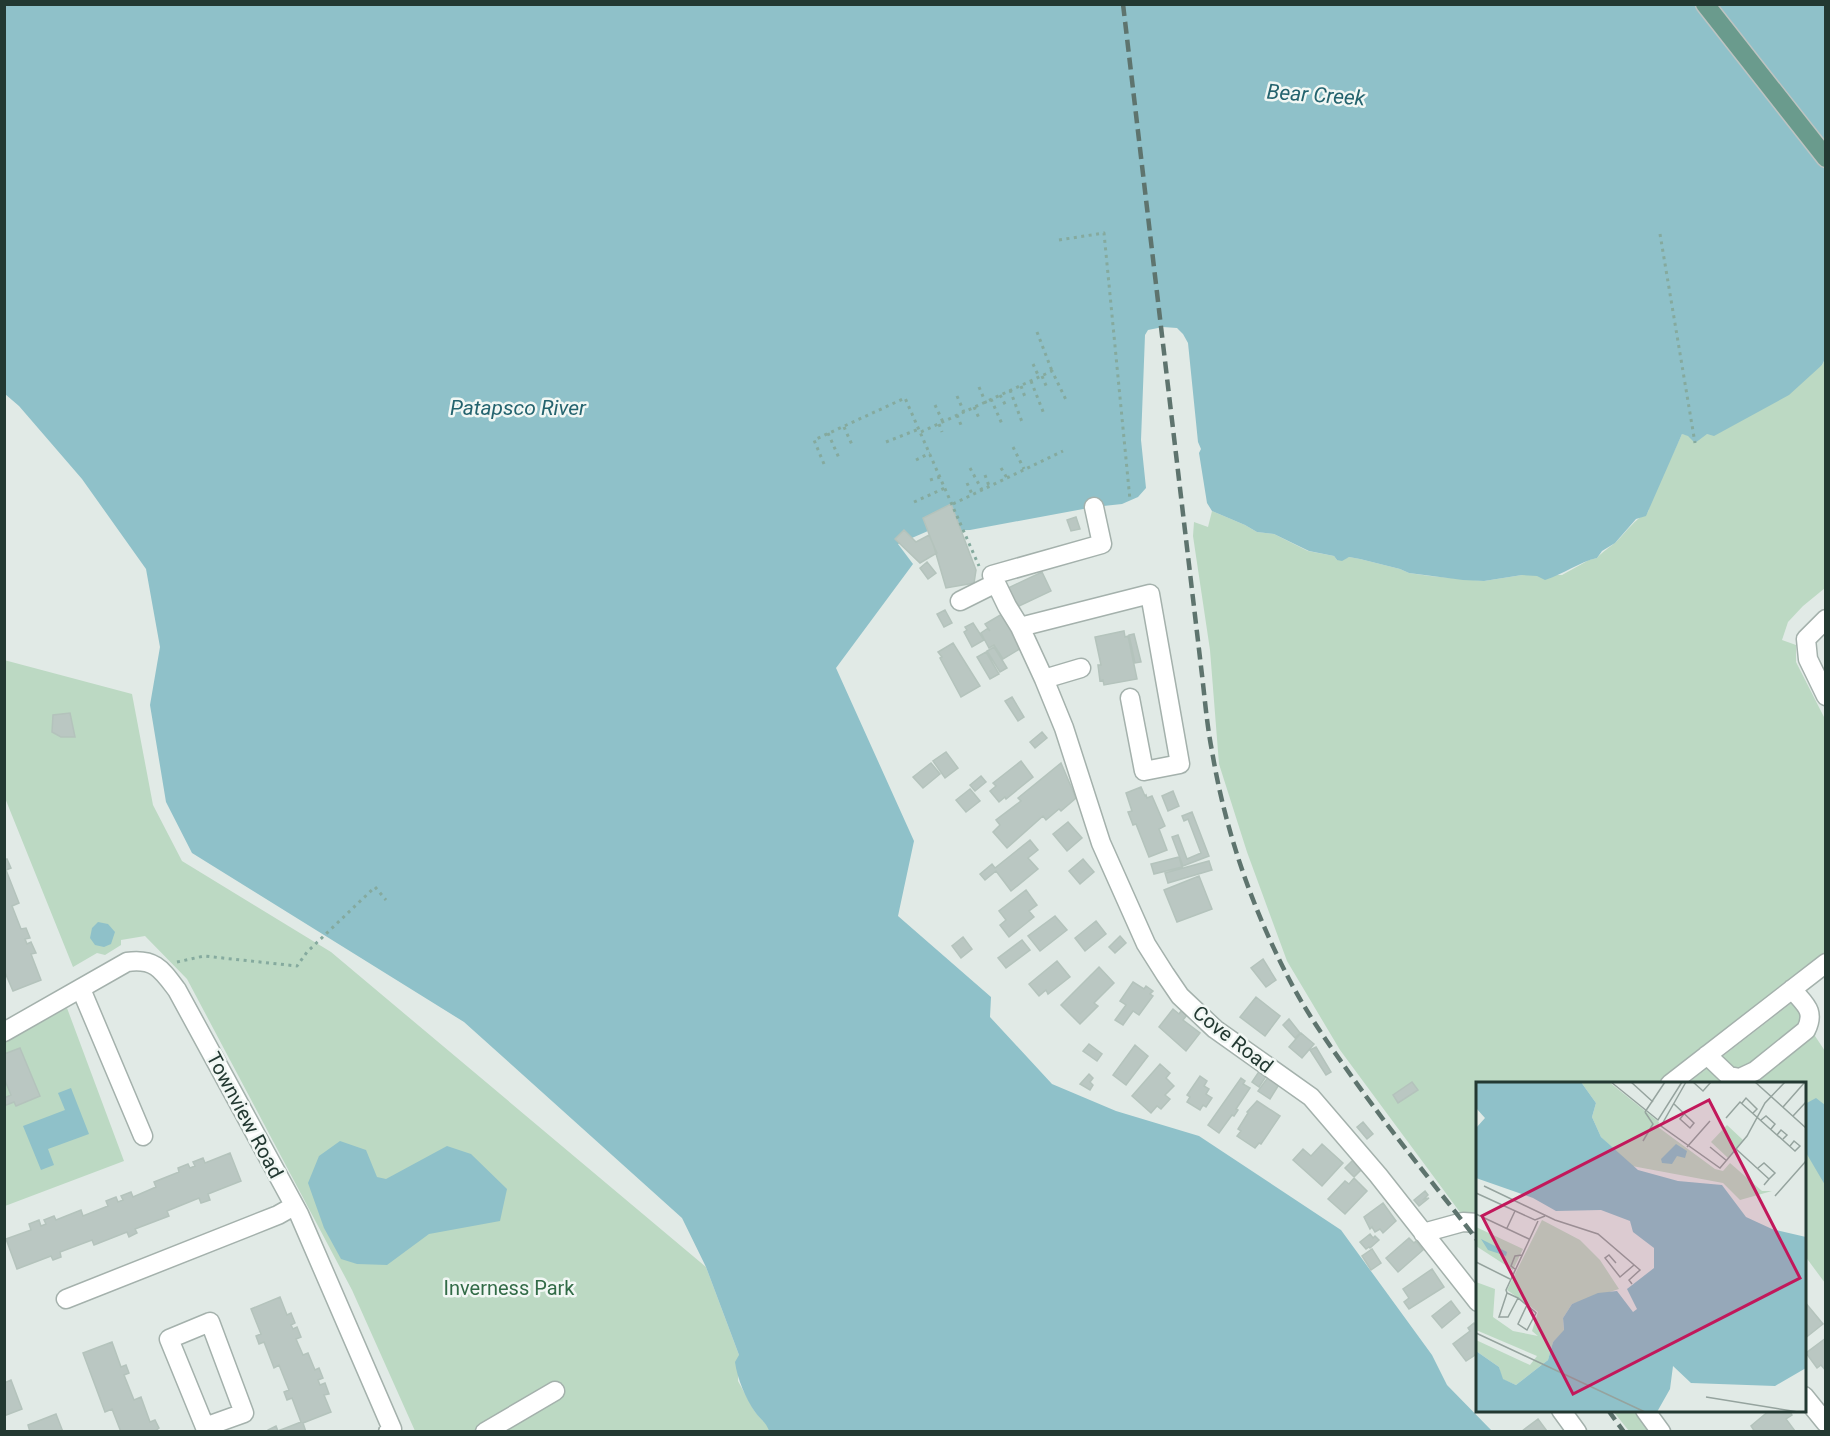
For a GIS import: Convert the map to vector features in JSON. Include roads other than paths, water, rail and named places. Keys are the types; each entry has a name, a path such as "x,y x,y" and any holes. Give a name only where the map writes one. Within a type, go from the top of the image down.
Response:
{"main road":[{"path":"1705,4 1826,158"}],"street":[{"path":"960,601 996,583 992,575 1102,544 1094,507"},
{"name":"Cove Road","path":"996,583 1020,627 1064,728 1101,843 1146,944 1180,996 1215,1029 1311,1097 1378,1174 1476,1299"},
{"path":"1020,627 1150,594 1180,764 1144,771 1130,698"},
{"path":"1826,619 1806,639 1808,659 1826,696"},
{"path":"1044,679 1082,668"},
{"name":"Townview Road","path":"81,989 127,962 138,960 163,971 177,990 299,1214 390,1430"},
{"path":"1671,1082 1826,963"},
{"path":"4,1032 81,989 143,1136"},
{"path":"1707,1055 1728,1076 1740,1078 1755,1071 1806,1030 1811,1021 1809,1010 1792,989"},
{"path":"66,1299 278,1215 294,1206"},
{"path":"1424,1233 1463,1222 1476,1223"},
{"path":"210,1322 244,1413 206,1429 169,1339 210,1322"},
{"path":"485,1431 555,1391"},
{"path":"1806,1398 1826,1423"},
{"path":"1563,1412 1577,1431"},
{"path":"1647,1412 1661,1431"}],"water":[{"name":"Patapsco River","path":"5,5 1825,5 1825,359 1822,365 1789,395 1714,436 1707,434 1695,443 1682,434 1646,516 1636,519 1615,543 1602,551 1597,558 1545,580 1537,576 1522,575 1484,581 1463,580 1409,573 1349,557 1342,561 1337,560 1334,556 1309,551 1274,534 1257,532 1212,511 1207,503 1199,453 1201,449 1198,442 1188,343 1177,328 1163,327 1148,330 1145,335 1141,440 1146,488 1138,497 1122,504 970,530 928,531 898,544 913,564 836,668 914,841 898,916 991,997 990,1017 1052,1084 1116,1111 1199,1136 1341,1230 1432,1355 1447,1385 1492,1431 769,1431 742,1388 735,1362 739,1355 706,1267 682,1218 464,1022 192,853 166,802 150,705 160,647 146,569 82,479 19,406 5,394"},
{"path":"98,922 108,924 115,932 111,944 104,947 95,945 90,938 92,928"},
{"path":"71,1088 89,1134 48,1149 54,1165 41,1170 23,1126 65,1110 58,1093"},
{"path":"1816,1098 1825,1105 1825,1185 1806,1153 1806,1103"},
{"path":"340,1141 366,1150 377,1177 386,1179 447,1146 471,1154 507,1189 500,1221 429,1234 387,1265 357,1264 341,1259 324,1228 308,1183 319,1156"}],"railway":[{"path":"1123,4 1207,723 1232,839 1263,925 1308,1013 1377,1111 1476,1238"},
{"path":"1609,1412 1624,1432"}],"water label":[{"name":"Bear Creek","path":"1316,95"}],"park label":[{"name":"Inverness Park","path":"509,1288"}]}
